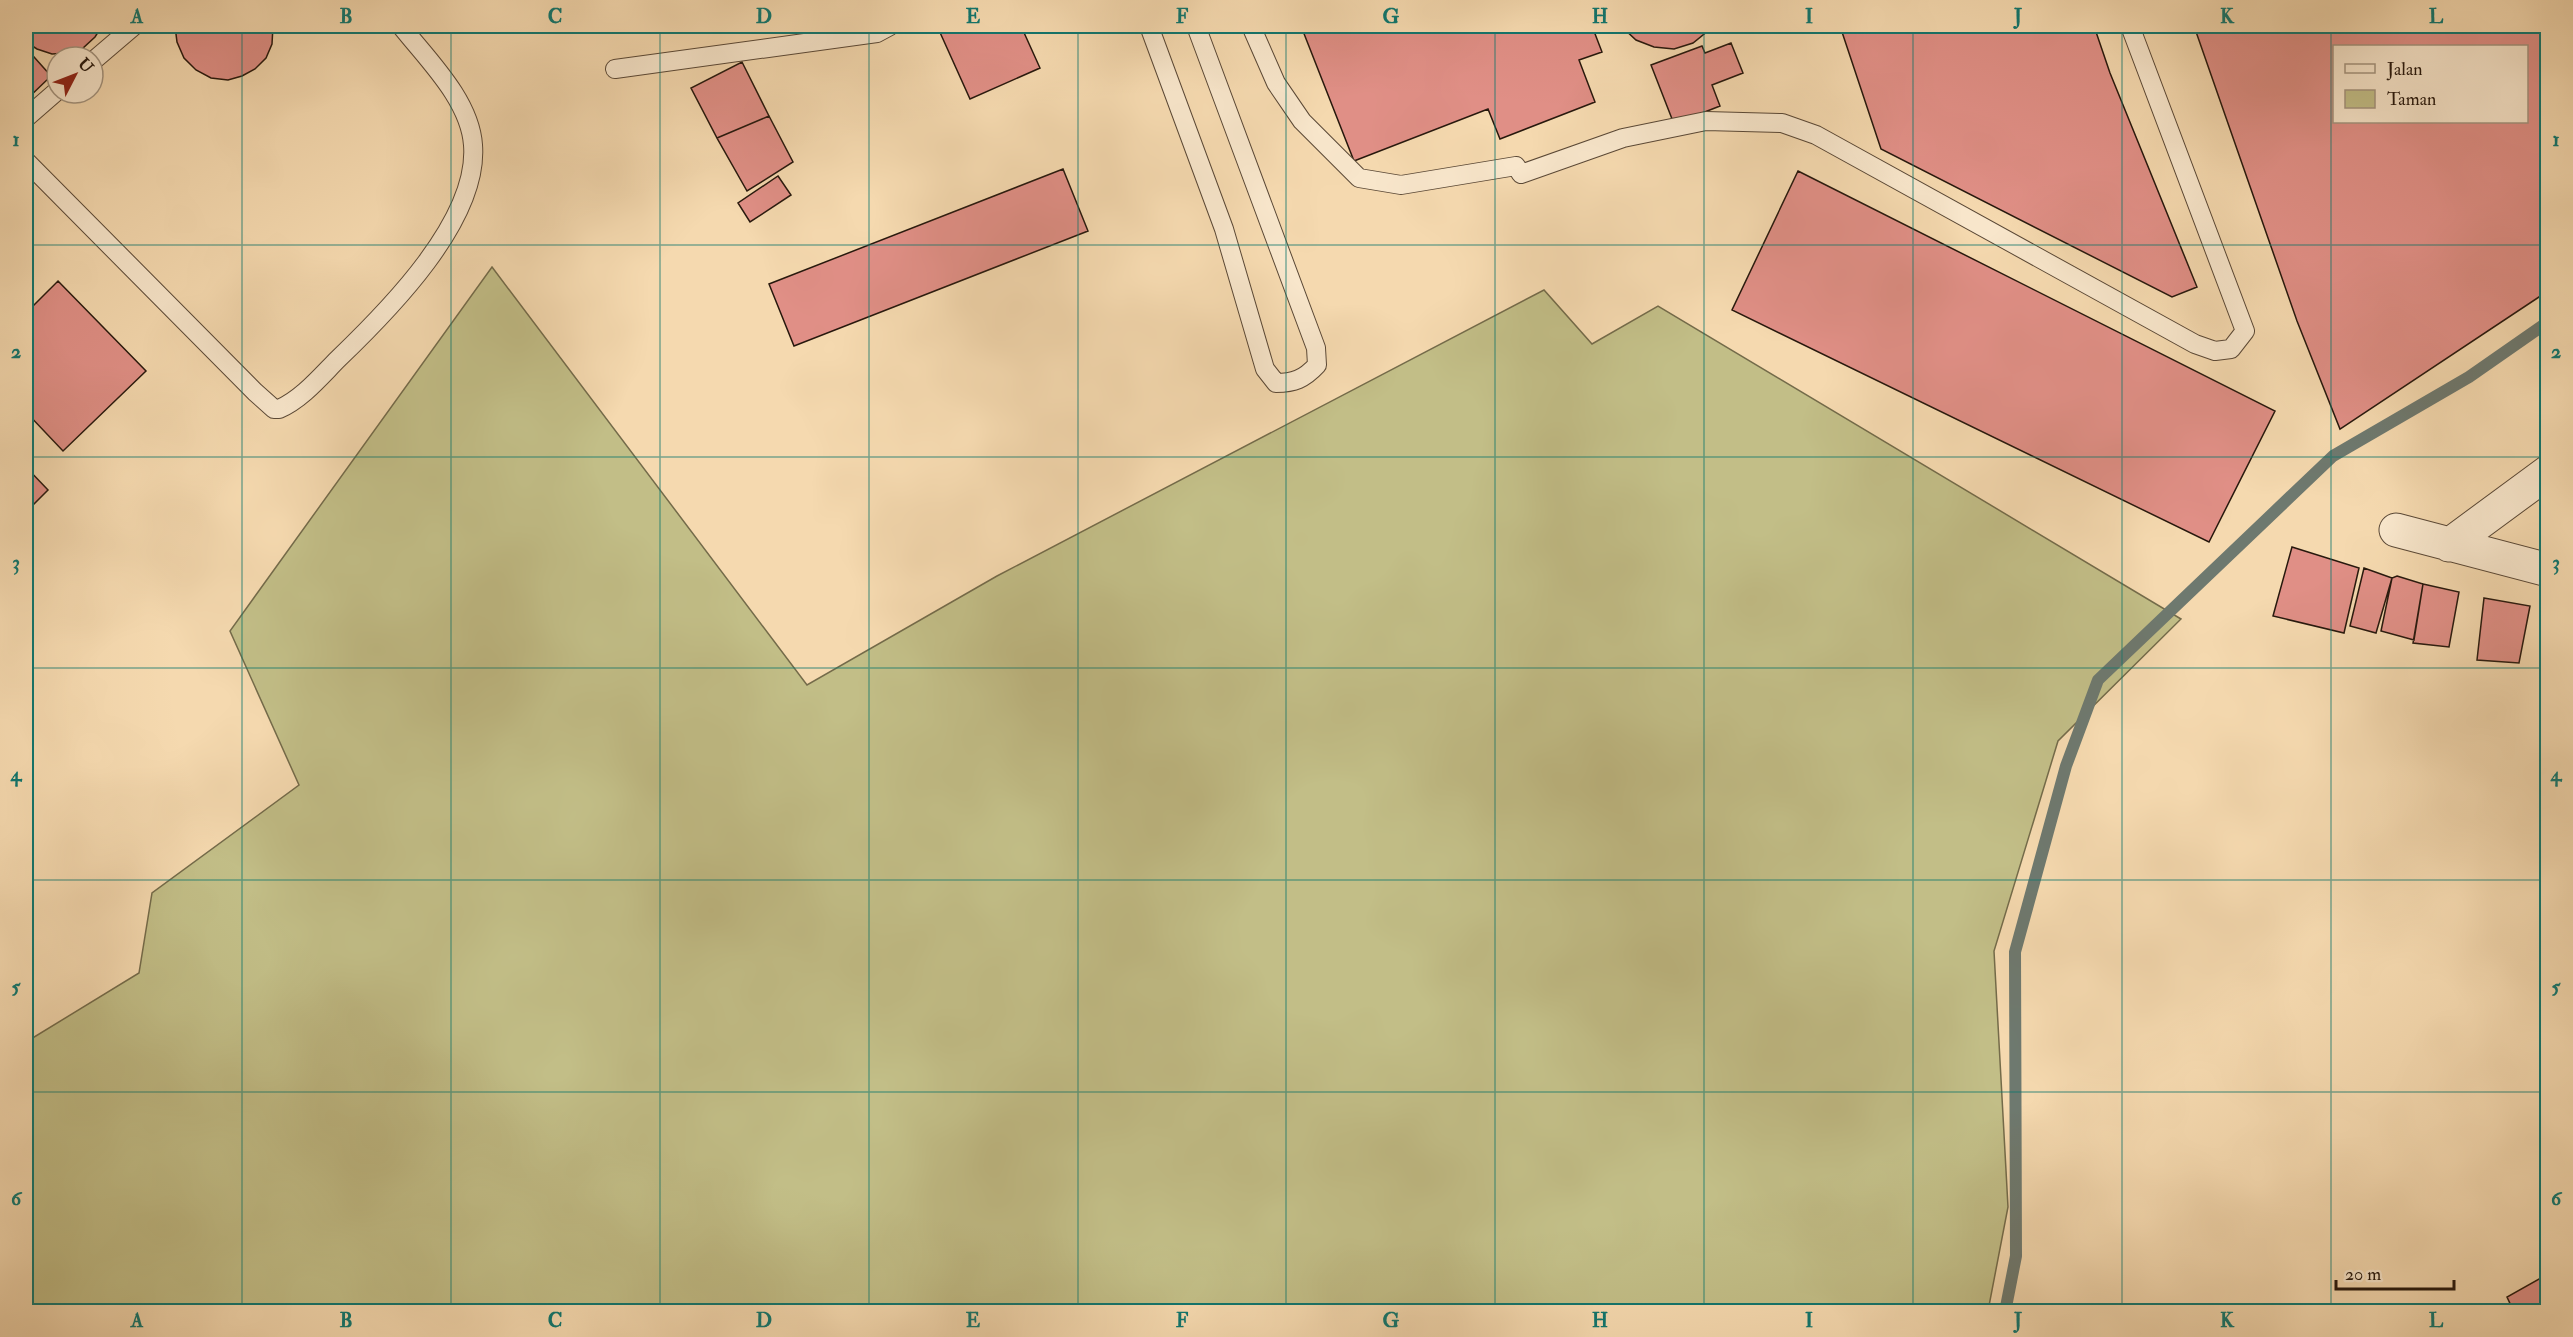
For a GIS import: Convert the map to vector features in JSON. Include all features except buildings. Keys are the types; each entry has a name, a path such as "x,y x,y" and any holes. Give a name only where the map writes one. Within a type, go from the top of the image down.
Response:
{"street":[{"path":"2449,545 2547,472"},
{"path":"2396,530 2547,570"}],"lane":[{"path":"105,50 134,26"},
{"path":"26,161 255,392 274,409 279,409 315,382 393,305 444,235 465,196 473,163 473,144 465,114 442,79 401,26"},
{"path":"615,69 877,33 890,26"},
{"path":"1149,26 1224,229 1265,369 1276,383 1290,383 1307,376 1317,366 1316,348 1196,26"},
{"path":"1251,26 1276,82 1302,121 1359,178 1401,185 1516,166 1521,174 1623,138 1706,122 1782,123 1816,135 2195,344 2215,351 2231,349 2245,331 2130,26"},
{"path":"26,118 45,101"}],"green space":[{"path":"492,267 807,685 997,576 1544,290 1592,344 1658,306 2181,619 2058,741 1994,951 2008,1207 1988,1311 26,1311 26,1042 139,973 152,893 299,785 230,631"}],"waterway":[{"path":"2005,1312 2016,1256 2015,952 2066,766 2098,680 2333,456 2469,377 2548,322"}]}
